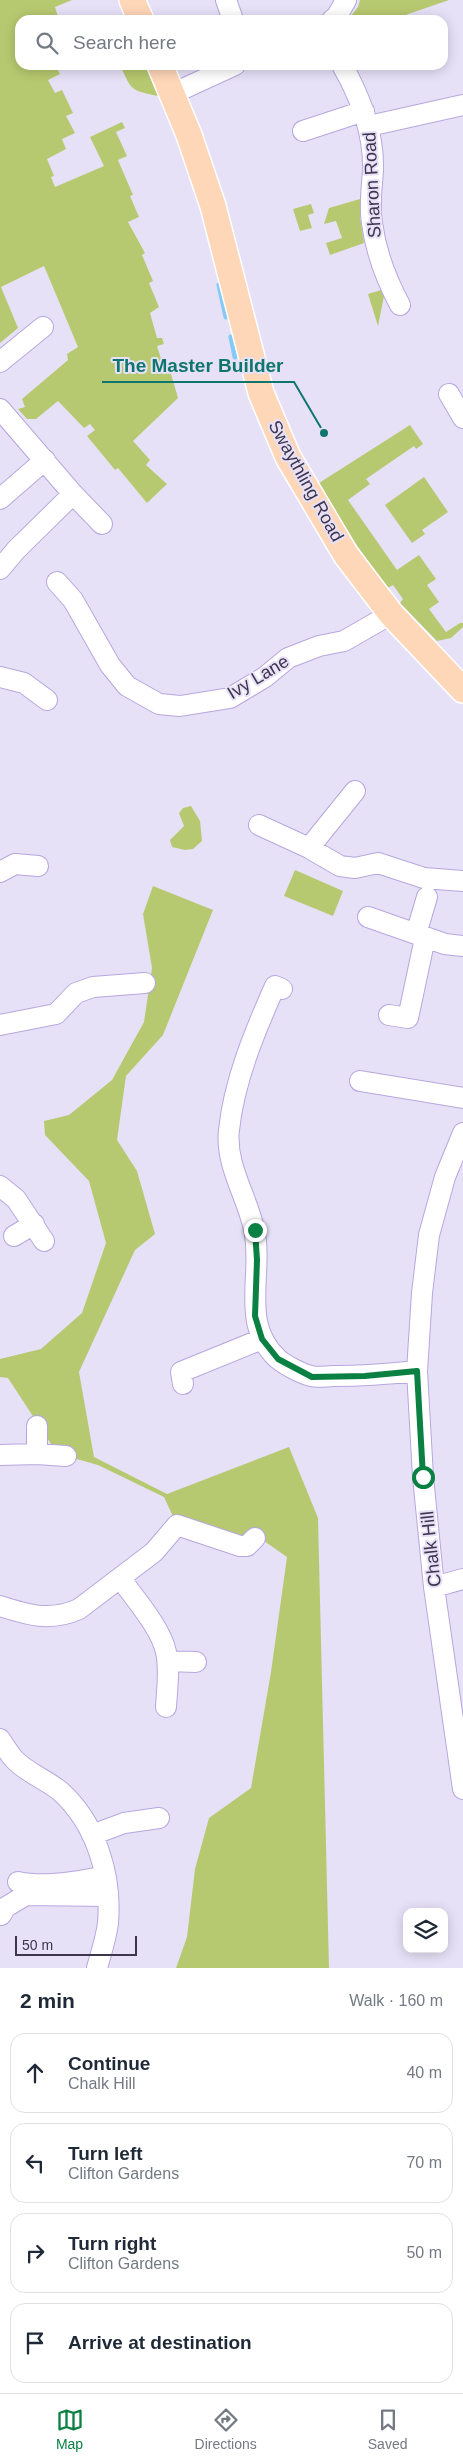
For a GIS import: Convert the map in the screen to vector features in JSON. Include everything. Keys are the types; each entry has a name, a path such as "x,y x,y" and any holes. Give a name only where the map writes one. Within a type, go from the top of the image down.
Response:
{"main road":[{"path":"132,0 139,15"},
{"name":"Swaythling Road","path":"162,70 213,206 260,388 288,457 346,554 391,614 463,690"}],"street":[{"path":"226,0 231,15"},
{"path":"338,15 346,0"},
{"path":"172,94 221,70"},
{"name":"Sharon Road","path":"344,70 367,118 373,168 371,221 381,266 400,305"},
{"path":"303,130 367,118 463,105"},
{"path":"0,362 43,327"},
{"path":"448,394 463,418"},
{"path":"0,409 72,494 102,524"},
{"path":"0,499 45,460"},
{"path":"0,569 16,550 72,494"},
{"name":"Ivy Lane","path":"57,582 73,600 110,665 127,686 159,704 180,706 230,698 264,678 288,658 319,646 344,641 391,614"},
{"path":"0,678 24,683 47,700"},
{"path":"309,848 355,791"},
{"path":"259,825 309,848 340,866 355,868 378,863 424,878 463,881"},
{"path":"0,872 16,864 38,866"},
{"path":"389,1014 408,1018 428,897"},
{"path":"368,917 445,944 463,946"},
{"path":"0,1025 61,1021 76,993 93,987 145,983"},
{"path":"275,986 258,1025 241,1078 229,1133 232,1161 255,1230 257,1260 255,1316 262,1339 278,1359 312,1377 365,1376 417,1371"},
{"path":"360,1081 463,1098"},
{"name":"Chalk Hill","path":"463,1134 445,1177 429,1236 422,1293 417,1371 423,1477 434,1587 463,1789"},
{"path":"0,1186 16,1199 44,1242"},
{"path":"14,1236 34,1224"},
{"path":"180,1373 262,1339"},
{"path":"36,1454 37,1426"},
{"path":"0,1455 36,1454 66,1456"},
{"path":"0,1607 31,1616 54,1617 79,1609 154,1552 177,1525 240,1546 247,1546 254,1538"},
{"path":"121,1578 161,1638 168,1661 166,1707"},
{"path":"434,1587 463,1579"},
{"path":"168,1661 196,1662"},
{"path":"0,1739 13,1758 51,1784 71,1802 92,1834 105,1876 108,1896 108,1924 97,1968"},
{"path":"92,1834 124,1823 159,1818"},
{"path":"18,1882 29,1885 58,1883 105,1876"},
{"path":"1,1915 6,1907 26,1895 108,1896"}],"green space":[{"path":"0,0 72,0 55,7 57,15 15,15 15,70 58,70 60,74 48,80 55,93 62,90 73,113 66,116 75,133 62,139 66,149 47,159 54,176 51,177 55,187 104,166 90,137 122,122 125,128 116,132 127,156 118,160 133,195 130,196 139,217 128,222 145,253 142,255 153,281 149,283 159,307 150,313 157,338 162,338 164,344 157,346 162,362 167,360 178,398 133,441 150,460 146,465 167,484 147,503 118,468 115,470 87,436 95,430 90,424 84,428 58,401 36,419 27,419 18,409 25,407 22,399 68,360 67,354 78,347 44,266 1,287 18,328 0,343"},
{"path":"360,0 449,0 406,15 352,15 358,7"},
{"path":"122,70 147,70 158,96 133,88"},
{"path":"360,199 360,217 364,243 330,255 326,243 342,238 336,221 324,224 329,208"},
{"path":"311,204 314,213 308,215 312,228 300,231 293,209"},
{"path":"381,290 384,296 378,326 368,294"},
{"path":"410,425 423,444 416,449 414,446 366,479 370,484 348,500 397,570 419,555 436,579 427,585 439,602 429,609 446,632 463,623 463,627 451,638 437,641 400,603 403,599 393,585 388,588 355,543 319,483"},
{"path":"424,477 448,512 422,530 425,534 412,543 385,505"},
{"path":"191,806 200,821 202,841 193,849 185,850 172,847 170,840 184,826 179,813 183,808"},
{"path":"295,870 343,891 333,916 284,896"},
{"path":"153,886 213,910 163,1035 126,1076 117,1140 137,1171 155,1234 135,1250 79,1372 94,1457 167,1494 289,1447 318,1518 329,1968 176,1968 187,1937 195,1869 209,1818 251,1788 271,1672 287,1557 251,1532 243,1541 177,1525 164,1497 98,1465 66,1456 51,1444 8,1378 0,1377 0,1359 41,1349 82,1313 106,1243 89,1181 45,1135 44,1121 69,1115 112,1080 144,1022 152,968 143,914"}],"waterway":[{"path":"219,285 226,317"},
{"path":"231,337 235,357"}],"place":[{"name":"The Master Builder","path":"324,433"}],"route":[{"path":"255,1230 257,1260 255,1316 262,1339 278,1359 312,1377 365,1376 417,1371 423,1477"}]}
